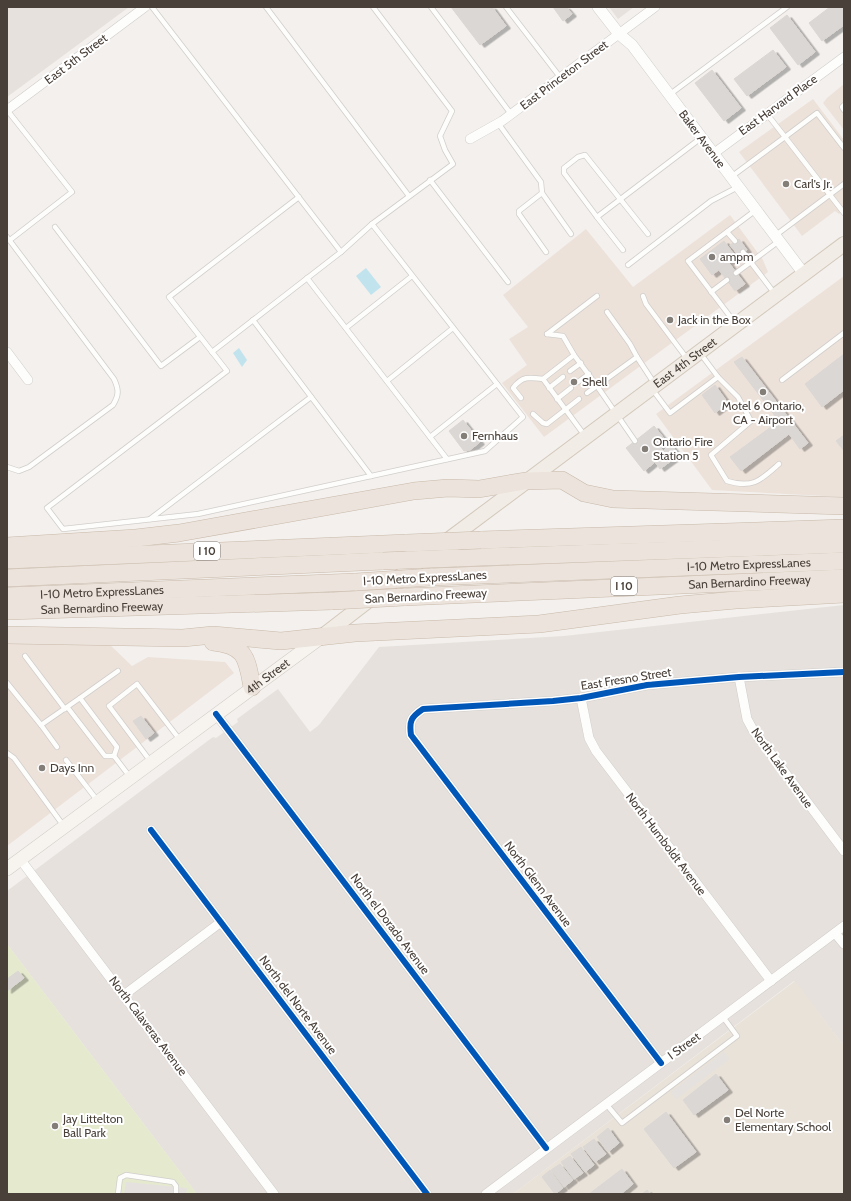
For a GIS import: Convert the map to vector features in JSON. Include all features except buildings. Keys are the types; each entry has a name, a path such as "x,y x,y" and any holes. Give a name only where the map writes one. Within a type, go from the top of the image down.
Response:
{"highway":[{"path":"7,546 136,538 179,533 414,491 448,488 479,489 525,481 562,480 578,490 613,499 844,506"},
{"name":"I 10","path":"7,560 481,540 844,528"},
{"name":"I-10 Metro ExpressLanes","path":"7,578 383,561 844,544"},
{"name":"I-10 Metro ExpressLanes","path":"7,596 356,582 431,577 844,561"},
{"name":"San Bernardino Freeway","path":"7,611 332,601 844,578"},
{"path":"183,638 213,635 281,641 320,638 355,633 539,624 687,605 844,594"},
{"path":"7,634 183,638 222,643 234,647 248,662 252,688"}],"main road":[{"name":"East 4th Street","path":"525,481 844,244"},
{"name":"4th Street","path":"7,869 320,638 525,481"}],"street":[{"name":"East 5th Street","path":"7,110 145,7"},
{"name":"Baker Avenue","path":"598,7 618,34 632,45 804,274"},
{"name":"East Princeton Street","path":"470,139 511,114 655,7"},
{"name":"East Harvard Place","path":"713,154 844,57"},
{"path":"7,352 28,380"},
{"name":"East Fresno Street","path":"414,715 423,709 581,698 647,685 739,677 844,672"},
{"name":"North Lake Avenue","path":"739,677 747,719 753,730 844,851"},
{"name":"North Humboldt Avenue","path":"581,698 589,738 596,750 771,982"},
{"name":"North el Dorado Avenue","path":"216,714 546,1148"},
{"name":"North Glenn Avenue","path":"414,715 410,724 411,735 661,1063"},
{"name":"North del Norte Avenue","path":"151,830 427,1194"},
{"name":"North Calaveras Avenue","path":"20,860 274,1194"},
{"path":"124,995 221,922"},
{"name":"I Street","path":"486,1194 844,926"},
{"path":"835,932 844,944"}],"lane":[{"path":"152,7 342,252"},
{"path":"266,7 409,196"},
{"path":"212,352 342,252 372,224 453,164 445,150 440,136 452,111 373,7"},
{"path":"431,7 511,114"},
{"path":"506,7 560,77"},
{"path":"669,95 787,7"},
{"path":"844,105 842,107 844,110"},
{"path":"7,110 72,192 8,238 114,379 118,388 118,397 113,405 29,467 19,471 7,467"},
{"path":"731,178 817,113 844,148"},
{"path":"767,114 844,213"},
{"path":"498,123 534,170 541,182 542,193 571,234"},
{"path":"598,217 701,138"},
{"path":"623,250 564,173 564,168 578,157 585,155 648,234"},
{"path":"430,180 508,282"},
{"path":"736,273 751,263 777,239 844,184"},
{"path":"628,265 711,201 738,187"},
{"path":"542,193 519,211 519,214 546,252"},
{"path":"299,198 169,297 226,372 47,508 64,529 198,514 485,451 523,417 372,224"},
{"path":"736,325 688,261 756,210"},
{"path":"55,227 161,366 200,337"},
{"path":"727,232 735,241"},
{"path":"743,252 776,295"},
{"path":"346,328 412,276"},
{"path":"307,278 447,459"},
{"path":"711,292 727,280"},
{"path":"597,296 547,334 563,336 574,355 589,374 635,441"},
{"path":"643,296 646,304 694,356 718,377 738,398 751,421 711,455 727,481 738,485 756,483 779,464"},
{"path":"607,312 630,344 670,413 718,377"},
{"path":"253,320 371,476"},
{"path":"386,381 453,328"},
{"path":"782,380 844,334"},
{"path":"542,379 574,355"},
{"path":"587,393 637,357"},
{"path":"570,371 581,363"},
{"path":"578,382 589,374"},
{"path":"520,398 514,388 518,381 528,376 542,379 585,437"},
{"path":"549,388 564,377"},
{"path":"430,437 497,384"},
{"path":"557,399 571,388"},
{"path":"150,519 311,397"},
{"path":"533,414 543,423 547,424 579,399"},
{"path":"25,656 105,756 114,756"},
{"path":"42,725 118,671"},
{"path":"7,683 42,725 57,748"},
{"path":"151,762 109,706 137,684 180,741"},
{"path":"80,698 117,747 114,756"},
{"path":"7,753 14,758 64,827"},
{"path":"114,756 130,777"},
{"path":"66,760 98,801"},
{"path":"606,1103 622,1123 737,1036 723,1017"},
{"path":"118,1194 120,1178 126,1175 173,1182 176,1186 176,1194"}],"shaded area":[{"path":"7,7 129,7 7,97"},
{"path":"609,7 634,7 618,19"},
{"path":"844,84 844,130 823,103"},
{"path":"813,99 844,140 844,210 839,214 835,211 802,236 739,152"},
{"path":"730,215 763,260 768,272 544,437 502,383 527,365 509,339 528,327 503,295 586,229 633,287"},
{"path":"844,276 844,497 712,490 656,414"},
{"path":"844,605 844,1046 794,981 513,1194 197,1194 7,944 7,891 213,737 216,738 238,722 237,719 278,689 310,732 319,725 379,647 564,636"},
{"path":"7,644 109,644 132,666 148,657 225,662 234,673 7,846"},
{"name":"Del Norte Elementary School","path":"795,981 844,1046 844,1194 513,1194"},
{"path":"724,1052 729,1059 676,1099 671,1092"},
{"path":"126,1182 187,1188 186,1194 124,1194"}],"green space":[{"name":"Jay Littelton Ball Park","path":"7,944 197,1194 7,1194"}],"water":[{"path":"366,268 381,287 371,295 356,276"},
{"path":"239,348 247,360 242,367 233,353"}],"cycle path":[{"path":"661,1063 411,735 410,726 413,717 423,709 553,701 581,698 647,685 739,677 844,672"},
{"path":"216,714 546,1148"},
{"path":"151,830 427,1194"}],"place":[{"name":"Carl's Jr.","path":"786,184"},
{"name":"ampm","path":"712,257"},
{"name":"Jack in the Box","path":"670,320"},
{"name":"Shell","path":"574,382"},
{"name":"Motel 6 Ontario, CA - Airport","path":"763,392"},
{"name":"Fernhaus","path":"464,436"},
{"name":"Ontario Fire Station 5","path":"645,449"},
{"name":"Days Inn","path":"42,768"},
{"name":"Del Norte Elementary School","path":"727,1120"},
{"name":"Jay Littelton Ball Park","path":"55,1126"}]}
